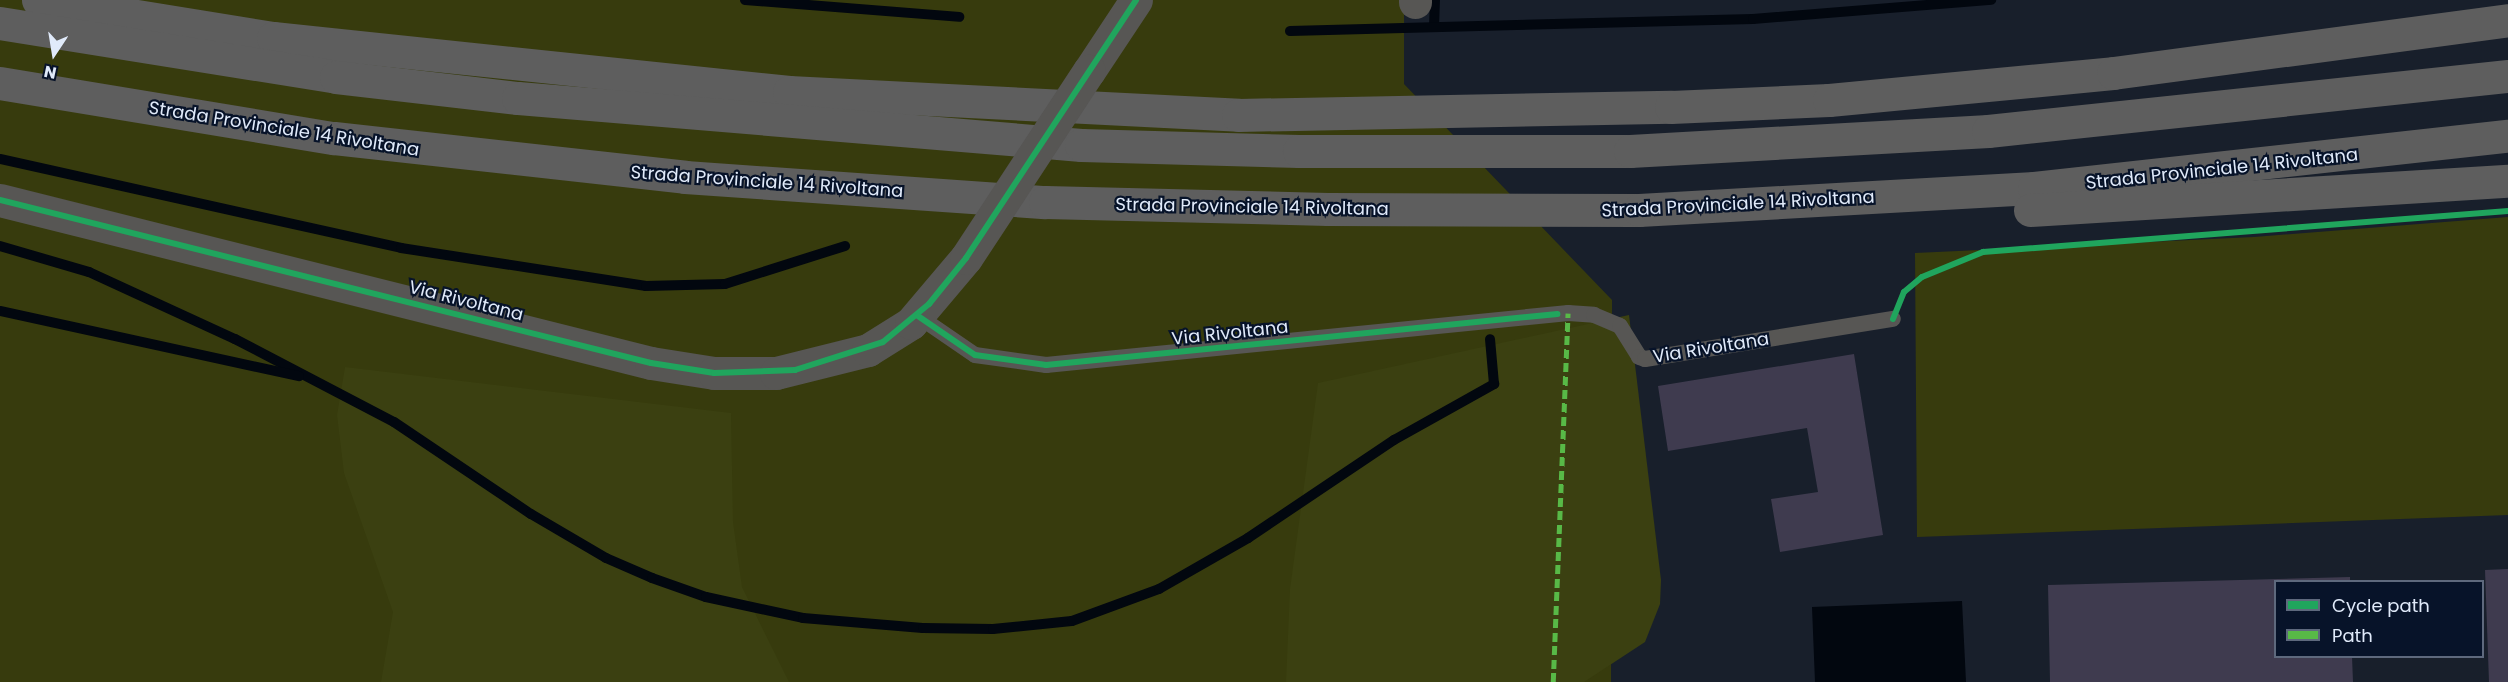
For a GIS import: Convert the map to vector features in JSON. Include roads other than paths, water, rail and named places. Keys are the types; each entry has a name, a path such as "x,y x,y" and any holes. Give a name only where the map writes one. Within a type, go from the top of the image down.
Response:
{"highway":[{"path":"38,0 273,38 789,92 1238,115 1671,108 1829,99 2136,70 2508,20"},
{"path":"0,23 336,77 518,98 1081,146 1287,150 1630,150 1988,132 2508,76"},
{"name":"Strada Provinciale 14 Rivoltana","path":"0,83 334,138 685,177 1109,204 1471,212 1639,210 2034,188 2508,136"},
{"path":"1639,210 1806,222 2508,181"}],"street":[{"name":"Via Rivoltana","path":"0,200 701,371 753,375 795,370 868,350 918,316 966,258 1137,0"}],"lane":[{"name":"Via Rivoltana","path":"918,316 975,355 1046,365 1568,313 1594,315 1620,326 1639,357 1645,359 1893,319"}],"waterway":[{"path":"745,0 959,17"},
{"path":"1434,27 1435,0"},
{"path":"1290,31 1753,19 1991,0"},
{"path":"0,159 401,248 646,286 725,284 845,246"},
{"path":"0,246 89,272 235,339 394,422 531,514 606,558 652,578 706,597 803,618 923,628 993,629 1072,621 1159,589 1248,538 1394,440 1494,384 1490,339"},
{"path":"0,311 299,376"}]}
